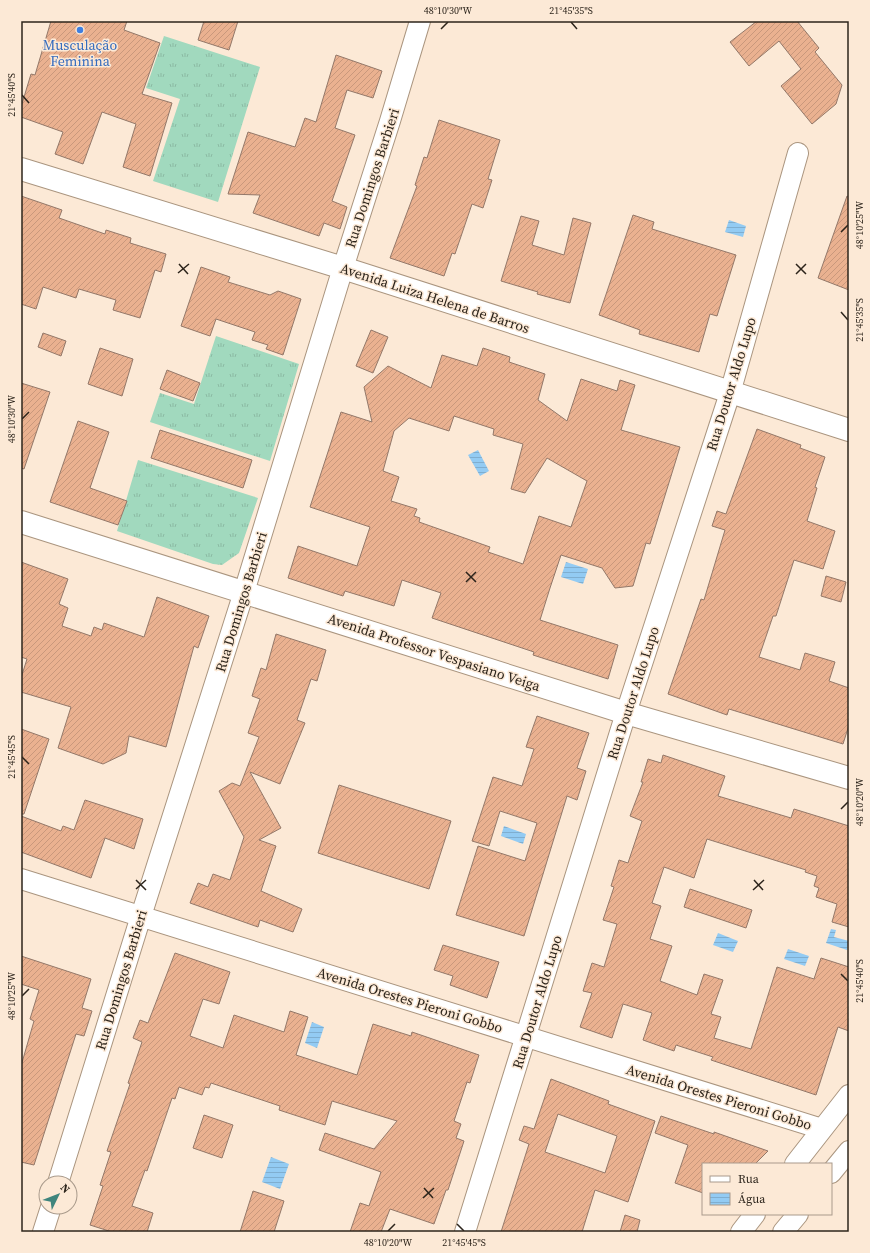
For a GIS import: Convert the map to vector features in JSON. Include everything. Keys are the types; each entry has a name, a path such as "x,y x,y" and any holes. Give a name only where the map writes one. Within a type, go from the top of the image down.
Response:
{"street":[{"name":"Rua Domingos Barbieri","path":"60,1175 244,592 420,21"},
{"name":"Rua Doutor Aldo Lupo","path":"465,1232 527,1037 626,713 730,393 798,153"},
{"name":"Avenida Luiza Helena de Barros","path":"21,169 343,268 849,430"},
{"name":"Avenida Professor Vespasiano Veiga","path":"21,522 626,713 849,778"},
{"name":"Avenida Orestes Pieroni Gobbo","path":"21,879 822,1129"},
{"path":"796,1163 849,1095"},
{"path":"832,1172 849,1150"},
{"path":"43,1232 48,1215"},
{"path":"741,1232 754,1215"},
{"path":"783,1232 797,1215"}],"green space":[{"path":"164,36 260,67 218,202 153,181 180,99 146,88"},
{"path":"216,336 299,364 270,461 150,422 160,393 194,404"},
{"path":"138,460 258,498 239,553 222,565 213,564 117,531"}],"water":[{"path":"729,220 746,226 743,237 725,232"},
{"path":"478,450 489,471 480,476 468,455"},
{"path":"566,562 588,569 583,584 561,577"},
{"path":"504,826 526,834 523,844 501,836"},
{"path":"831,929 836,930 834,937 849,941 847,950 826,943"},
{"path":"718,933 738,941 733,952 713,945"},
{"path":"788,949 809,956 805,966 784,959"},
{"path":"312,1022 324,1027 317,1048 305,1043"},
{"path":"271,1157 289,1164 280,1189 262,1182"}],"building":[{"path":"51,21 127,21 124,30 160,43 142,94 172,103 150,176 123,167 136,124 102,112 83,164 55,154 63,132 21,117 21,107 31,74 35,75"},
{"path":"204,21 238,21 229,50 198,40"},
{"path":"757,21 797,21 819,48 815,52 842,85 836,104 812,124 781,86 801,69 779,41 749,66 730,42"},
{"path":"336,55 382,71 373,98 347,90 335,128 355,135 332,201 347,207 340,229 324,223 319,236 253,213 260,195 228,194 248,132 295,147 305,118 316,122"},
{"path":"439,120 500,140 488,179 492,180 483,208 472,204 455,254 452,253 444,276 390,258 417,186 415,185 424,157 427,158"},
{"path":"21,196 62,210 59,218 105,234 106,230 131,238 130,243 166,254 161,272 155,270 140,318 113,310 116,300 79,289 76,298 43,287 36,309 21,304"},
{"path":"847,196 849,197 849,290 818,278"},
{"path":"633,215 654,222 652,229 736,255 717,316 710,314 699,352 639,334 640,330 599,315"},
{"path":"521,216 539,221 532,245 564,255 573,218 591,223 570,303 537,294 538,292 501,281"},
{"path":"201,267 230,277 228,282 270,295 278,291 301,299 283,355 266,349 268,345 252,340 255,332 216,319 210,336 181,326"},
{"path":"371,330 388,337 373,373 356,366"},
{"path":"43,333 66,341 61,356 38,347"},
{"path":"100,348 133,359 122,396 88,384"},
{"path":"483,348 510,357 509,362 545,374 538,400 567,421 581,379 617,391 620,380 635,385 621,430 680,447 650,544 646,543 633,586 615,588 602,568 561,555 540,620 618,645 608,679 533,655 534,652 432,618 441,593 402,580 394,606 345,591 343,596 288,578 298,546 357,566 370,527 310,507 341,412 372,422 364,387 388,366 431,388 442,355 477,366","holes":["454,416 494,429 493,435 523,444 511,489 525,493 547,458 587,481 571,527 539,516 523,564 488,552 490,547 419,522 420,518 414,516 417,509 391,501 399,477 383,471 394,431 409,418 449,431"]},
{"path":"167,370 200,383 193,401 160,389"},
{"path":"21,383 50,392 24,469 21,468"},
{"path":"78,421 109,432 90,488 127,501 118,525 50,502"},
{"path":"757,429 801,445 800,448 825,457 815,487 817,488 807,521 835,531 823,569 794,560 776,616 773,616 759,657 800,670 805,653 835,662 829,681 849,688 849,725 843,744 729,709 727,715 668,694 701,599 704,600 725,530 712,526 717,511 726,514"},
{"path":"160,430 252,460 243,488 151,458"},
{"path":"21,562 68,579 59,604 68,608 62,626 91,636 94,627 102,630 104,623 144,637 157,597 209,616 198,648 194,646 166,747 129,736 126,753 103,764 58,748 71,707 21,692 21,678 27,659 21,657"},
{"path":"826,576 846,582 841,602 821,596"},
{"path":"276,634 326,650 317,681 311,679 297,720 305,723 280,784 250,772 281,828 259,840 276,846 261,891 302,909 293,932 260,920 258,927 190,903 198,883 208,887 213,874 230,880 244,837 219,791 232,783 240,786 259,737 248,733 260,699 252,696 261,668 266,670"},
{"path":"537,716 589,733 577,768 586,771 577,800 567,796 524,936 456,915 478,846 525,861 537,823 500,811 489,846 472,841 493,777 522,786 534,749 526,747"},
{"path":"21,729 49,739 24,814 21,814"},
{"path":"663,755 725,776 718,796 791,818 794,809 849,826 849,927 832,922 837,904 816,897 819,888 814,886 817,876 805,872 806,870 707,839 694,878 664,867 652,903 661,906 650,939 672,946 660,981 697,995 704,974 723,980 711,1014 721,1017 714,1038 751,1049 777,967 814,979 821,958 849,967 849,1031 838,1027 816,1095 711,1060 713,1057 676,1045 674,1051 643,1040 652,1013 623,1004 612,1038 580,1027 592,993 583,991 592,963 604,967 617,924 603,920 614,887 611,886 619,860 628,863 642,821 630,816 643,782 641,782 648,759 661,763"},
{"path":"339,785 451,821 429,889 318,853"},
{"path":"85,800 143,819 134,849 105,838 91,878 21,852 21,816 61,831 63,826 74,830"},
{"path":"690,889 752,910 746,928 684,907"},
{"path":"443,945 499,962 487,998 450,985 453,976 434,970"},
{"path":"175,953 230,972 219,1004 203,999 190,1036 223,1048 234,1015 284,1032 290,1011 308,1017 296,1055 357,1075 373,1024 411,1036 412,1032 479,1055 470,1083 467,1082 454,1121 461,1124 456,1138 464,1141 448,1190 446,1190 434,1224 390,1209 381,1232 350,1232 360,1203 369,1206 381,1172 319,1150 325,1133 374,1149 397,1121 332,1101 325,1125 279,1110 280,1106 211,1083 209,1088 205,1087 202,1095 179,1087 175,1099 172,1098 147,1171 145,1170 132,1206 153,1213 147,1232 112,1232 90,1225 103,1186 100,1185 111,1152 107,1151 130,1084 128,1083 142,1042 133,1038 140,1020 148,1023"},
{"path":"21,956 91,979 82,1008 92,1011 84,1036 76,1034 34,1165 21,1162 21,1066 34,1021 30,1019 39,990 21,984"},
{"path":"551,1079 609,1101 608,1104 655,1121 628,1202 595,1190 582,1232 501,1232 529,1144 519,1140 524,1126 534,1129","holes":["558,1114 617,1136 605,1173 545,1152"]},
{"path":"204,1115 233,1125 222,1158 193,1148"},
{"path":"661,1116 714,1134 714,1132 768,1151 756,1163 702,1163 702,1193 675,1183 688,1145 655,1133"},
{"path":"253,1191 284,1201 274,1232 240,1232"},
{"path":"625,1215 640,1220 637,1232 620,1232"}],"place":[{"name":"Musculação Feminina","path":"80,30"}]}
